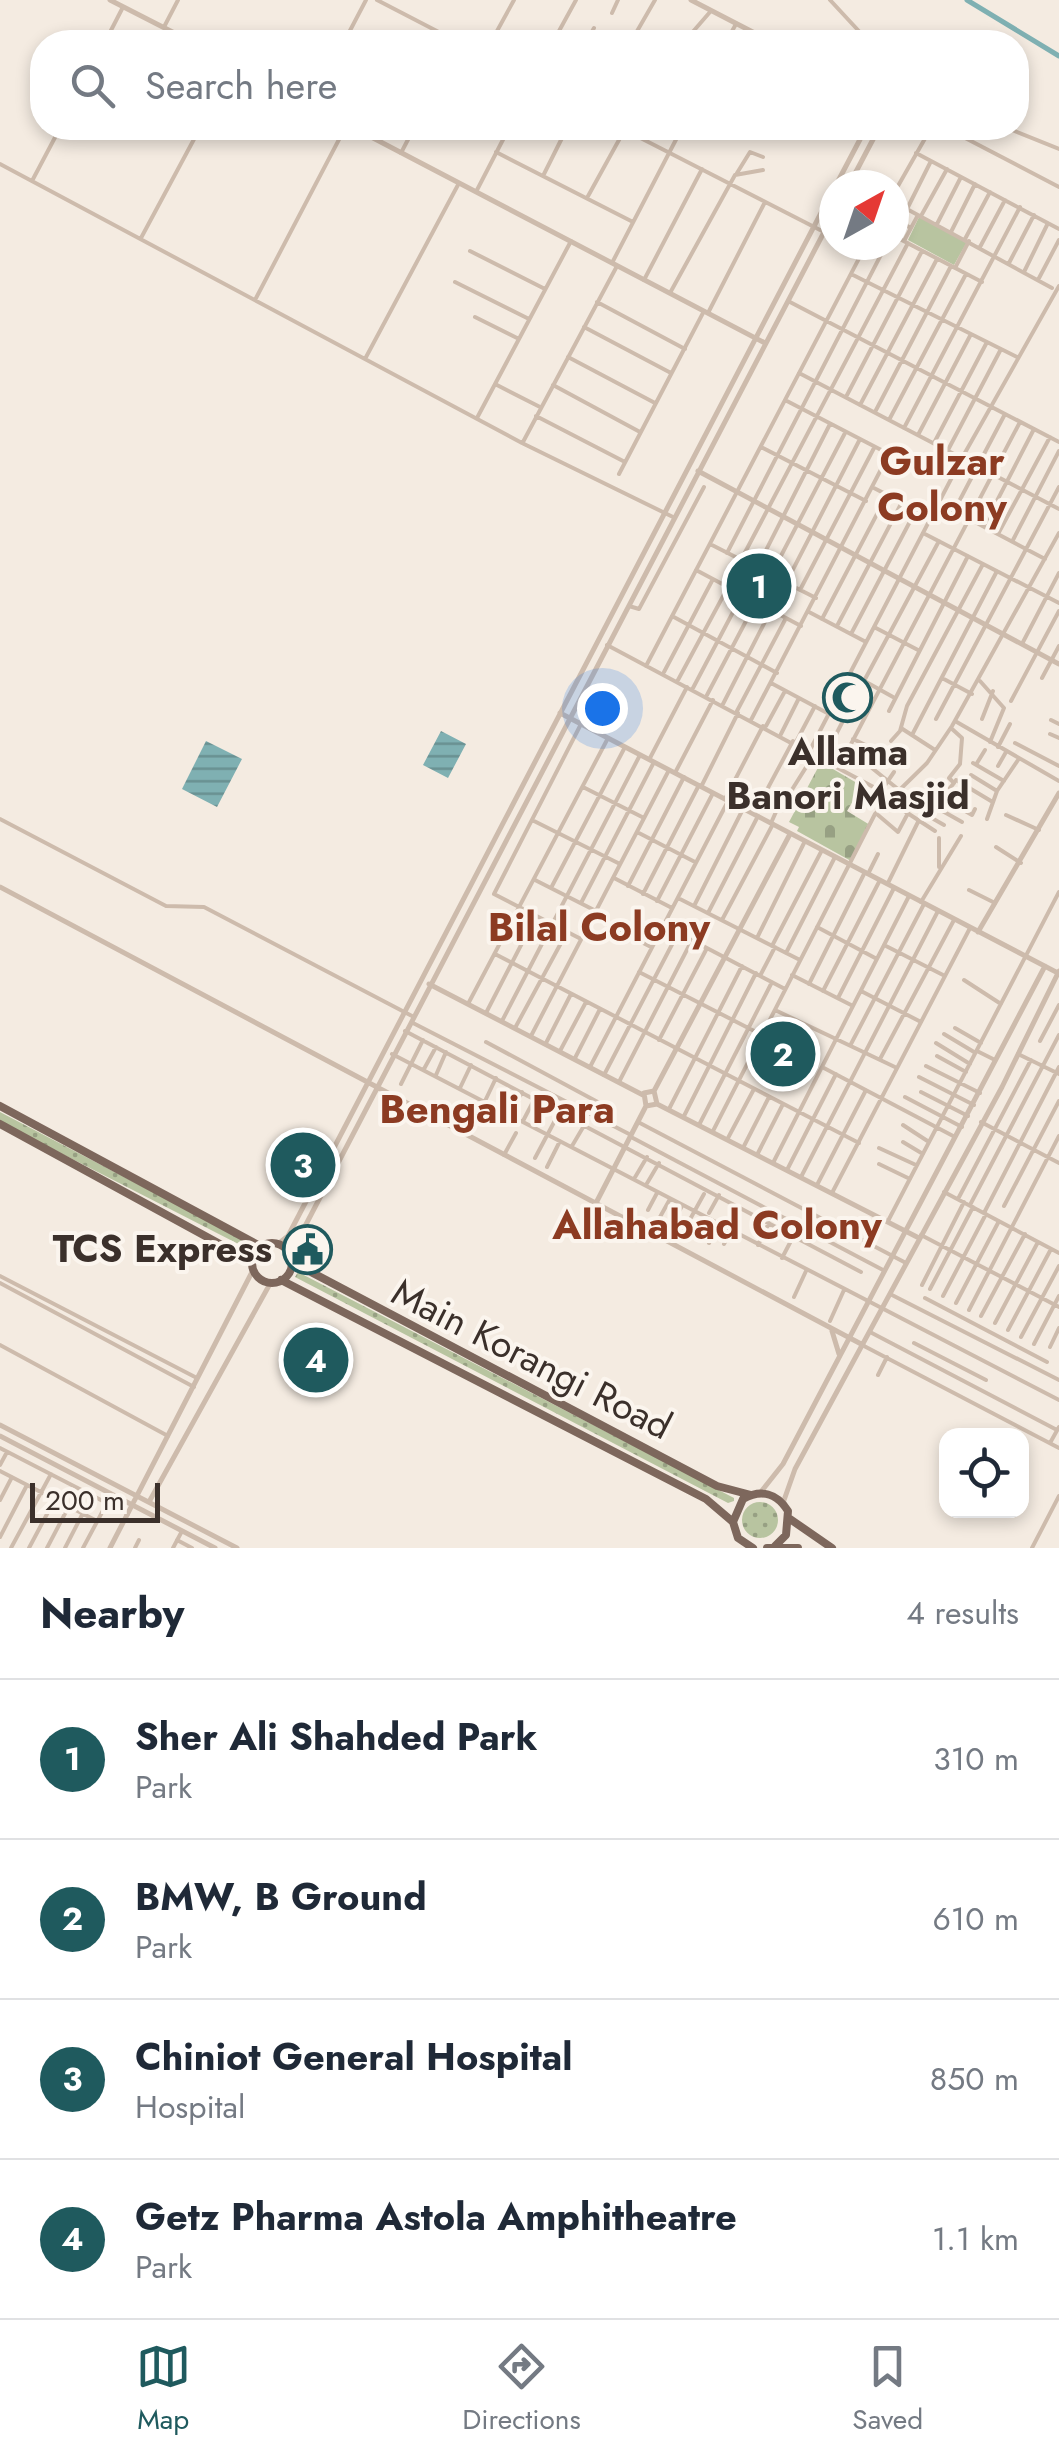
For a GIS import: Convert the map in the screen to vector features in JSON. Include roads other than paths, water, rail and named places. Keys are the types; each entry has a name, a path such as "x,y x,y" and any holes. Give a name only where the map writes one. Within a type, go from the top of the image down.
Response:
{"main road":[{"path":"0,1106 174,1192 260,1246 278,1244"},
{"path":"0,1124 252,1265 260,1246"},
{"name":"Main Korangi Road","path":"278,1244 291,1258 717,1486 783,1503"},
{"path":"276,1281 291,1258"},
{"name":"Main Korangi Road","path":"252,1265 276,1281 719,1507 733,1522 738,1538 753,1548"},
{"path":"733,1522 738,1505 755,1494"},
{"path":"783,1503 790,1519 832,1548"},
{"path":"771,1547 786,1535 790,1519"},
{"path":"771,1547 798,1548"}],"street":[{"path":"110,0 168,30"},
{"path":"164,28 178,0"},
{"path":"350,30 366,0"},
{"path":"377,0 435,30"},
{"path":"498,30 514,0"},
{"path":"560,30 576,0"},
{"path":"612,12 618,0"},
{"path":"637,30 655,0"},
{"path":"691,0 748,30"},
{"path":"693,30 716,0"},
{"path":"830,0 859,30"},
{"path":"111,30 123,7"},
{"path":"733,30 736,24"},
{"path":"1029,136 1059,148"},
{"path":"32,181 54,140"},
{"path":"141,240 194,140"},
{"path":"255,300 339,140"},
{"path":"378,140 766,344"},
{"path":"401,152 408,140"},
{"path":"476,192 502,140"},
{"path":"543,176 561,140"},
{"path":"587,198 617,140"},
{"path":"646,140 819,230"},
{"path":"522,443 584,328 676,140"},
{"path":"844,170 860,140"},
{"path":"857,170 873,140"},
{"path":"906,170 924,140"},
{"path":"969,140 1059,187"},
{"path":"496,152 633,222"},
{"path":"670,293 750,152 763,157"},
{"path":"916,153 1059,228"},
{"path":"909,202 931,161"},
{"path":"0,164 522,443 674,518"},
{"path":"644,280 702,169"},
{"path":"909,234 947,169"},
{"path":"738,173 763,170"},
{"path":"936,224 961,177"},
{"path":"366,359 459,183"},
{"path":"951,232 976,184"},
{"path":"875,412 990,192"},
{"path":"980,247 1005,200"},
{"path":"619,474 766,202"},
{"path":"904,428 1020,207"},
{"path":"722,920 784,794 788,796 962,458 1056,288 909,210"},
{"path":"1009,263 1034,215"},
{"path":"278,1244 288,1236 819,217"},
{"path":"1024,272 1048,222"},
{"path":"1038,280 1059,240"},
{"path":"476,418 571,241"},
{"path":"291,1258 375,1087 569,717 694,494 819,241"},
{"path":"909,244 982,282"},
{"path":"846,398 922,251"},
{"path":"470,252 545,289"},
{"path":"860,405 937,258"},
{"path":"646,666 858,260"},
{"path":"727,553 878,260"},
{"path":"741,560 897,260"},
{"path":"851,274 1017,357"},
{"path":"889,420 966,274"},
{"path":"455,282 529,320"},
{"path":"788,300 1059,442"},
{"path":"597,302 684,349"},
{"path":"476,317 519,339"},
{"path":"584,328 672,373"},
{"path":"918,435 972,334"},
{"path":"934,443 987,342"},
{"path":"948,450 1001,349"},
{"path":"568,357 656,403"},
{"path":"800,373 1059,508"},
{"path":"495,384 541,408"},
{"path":"553,385 640,432"},
{"path":"752,720 843,549 888,454 785,400"},
{"path":"954,510 1004,414"},
{"path":"536,416 625,462"},
{"path":"840,765 1020,422"},
{"path":"756,568 830,424"},
{"path":"984,526 1034,429"},
{"path":"771,575 846,432"},
{"path":"998,534 1050,437"},
{"path":"722,705 860,439"},
{"path":"761,447 866,501"},
{"path":"800,590 874,447"},
{"path":"1012,541 1059,450"},
{"path":"702,473 1059,664"},
{"path":"872,487 931,518"},
{"path":"936,719 1059,487"},
{"path":"632,608 674,518 704,488"},
{"path":"822,619 887,495"},
{"path":"837,626 902,502"},
{"path":"939,503 1045,559"},
{"path":"851,634 916,510"},
{"path":"923,533 1059,603"},
{"path":"713,1132 876,813 935,750 955,721 1006,636 1059,533"},
{"path":"864,681 938,541"},
{"path":"710,544 816,598"},
{"path":"889,710 968,556"},
{"path":"891,741 983,564"},
{"path":"696,570 801,626"},
{"path":"912,735 997,571"},
{"path":"1022,644 1059,574"},
{"path":"662,674 713,579"},
{"path":"678,682 728,588"},
{"path":"582,903 652,761 742,595"},
{"path":"530,1036 672,772 756,602"},
{"path":"1011,701 1059,611"},
{"path":"809,612 866,642"},
{"path":"672,616 776,672"},
{"path":"643,894 786,618"},
{"path":"874,627 918,650"},
{"path":"607,645 840,765 881,791 894,772"},
{"path":"1042,678 1059,646"},
{"path":"850,673 893,696"},
{"path":"942,678 972,694"},
{"path":"980,681 993,691 1004,711 990,742"},
{"path":"771,683 829,714"},
{"path":"590,1067 785,691"},
{"path":"982,719 993,691"},
{"path":"780,734 799,698"},
{"path":"835,702 864,717"},
{"path":"708,913 815,706"},
{"path":"824,758 849,709"},
{"path":"560,713 1058,972 1056,986 796,1469 783,1503"},
{"path":"1051,720 1059,724"},
{"path":"955,721 1059,781"},
{"path":"580,724 494,894 581,939"},
{"path":"998,747 1010,724"},
{"path":"901,728 935,750"},
{"path":"823,991 917,823 938,794 954,783 948,778 960,764 962,738 950,728"},
{"path":"1050,734 1059,738"},
{"path":"468,1004 608,738"},
{"path":"853,739 880,752"},
{"path":"1014,743 1059,766"},
{"path":"551,888 625,746"},
{"path":"985,750 975,764 1004,781"},
{"path":"998,766 1006,752"},
{"path":"502,1021 640,754"},
{"path":"845,755 867,764 944,825"},
{"path":"987,819 997,791 1018,760"},
{"path":"971,774 997,791"},
{"path":"628,886 684,778"},
{"path":"956,780 992,801"},
{"path":"583,786 644,818"},
{"path":"958,808 970,788"},
{"path":"658,901 713,793"},
{"path":"832,1194 945,976 1022,863 1059,793"},
{"path":"938,794 972,815 974,808"},
{"path":"889,801 917,823 935,831"},
{"path":"930,804 962,822"},
{"path":"694,906 743,808"},
{"path":"876,813 898,832 907,815"},
{"path":"1006,815 1040,830"},
{"path":"0,820 166,906 204,907 404,1012 492,1065 884,1270"},
{"path":"532,820 620,864"},
{"path":"637,832 696,862"},
{"path":"656,1104 654,1092 790,834"},
{"path":"851,1044 939,868 961,836"},
{"path":"939,868 940,838"},
{"path":"757,938 805,841"},
{"path":"996,847 1022,863"},
{"path":"683,1117 822,850"},
{"path":"809,984 878,854"},
{"path":"786,953 835,857"},
{"path":"613,878 672,908"},
{"path":"534,880 596,911"},
{"path":"0,887 1059,1448"},
{"path":"838,998 894,888"},
{"path":"969,890 995,903"},
{"path":"888,1221 1059,892"},
{"path":"773,1163 910,896"},
{"path":"678,898 800,960"},
{"path":"801,1177 938,912"},
{"path":"486,1013 536,916"},
{"path":"592,917 652,948"},
{"path":"880,1060 954,920"},
{"path":"663,925 785,989"},
{"path":"817,928 878,958"},
{"path":"515,1028 566,932"},
{"path":"604,1074 678,933"},
{"path":"619,1082 692,940"},
{"path":"884,945 945,976"},
{"path":"659,1040 706,948"},
{"path":"495,954 858,1143"},
{"path":"668,1110 742,966"},
{"path":"755,1494 784,1462 1045,966"},
{"path":"639,972 762,1035"},
{"path":"792,976 853,1006"},
{"path":"964,980 1001,1004"},
{"path":"699,1125 772,982"},
{"path":"429,984 643,1094 654,1092"},
{"path":"861,990 921,1022"},
{"path":"546,1044 571,994"},
{"path":"560,1051 586,1002"},
{"path":"1040,1041 1059,1005"},
{"path":"574,1059 600,1010"},
{"path":"774,1010 897,1068"},
{"path":"956,1028 981,1043"},
{"path":"405,1030 860,1272"},
{"path":"944,1034 996,1060"},
{"path":"922,1284 1059,1036"},
{"path":"400,1084 423,1040"},
{"path":"486,1042 607,1106"},
{"path":"936,1043 970,1064"},
{"path":"423,1070 436,1047"},
{"path":"492,1065 500,1051"},
{"path":"435,1076 446,1052"},
{"path":"392,1054 1059,1400"},
{"path":"943,1296 1058,1071 1018,1054"},
{"path":"937,1056 966,1072"},
{"path":"930,1289 951,1250 994,1130 1030,1060"},
{"path":"460,1089 471,1066"},
{"path":"926,1066 980,1093"},
{"path":"822,1067 957,1138"},
{"path":"787,1170 836,1074"},
{"path":"919,1076 974,1104"},
{"path":"484,1102 496,1078"},
{"path":"727,1140 754,1089"},
{"path":"817,1186 866,1090"},
{"path":"510,1116 522,1092"},
{"path":"921,1092 968,1116"},
{"path":"596,1203 646,1106 643,1094"},
{"path":"743,1148 769,1097"},
{"path":"523,1122 534,1098"},
{"path":"905,1098 962,1127"},
{"path":"1004,1206 1059,1101"},
{"path":"646,1106 656,1104 683,1117 1057,1306"},
{"path":"757,1155 783,1104"},
{"path":"535,1158 560,1111"},
{"path":"638,1122 906,1263"},
{"path":"981,1122 1059,1164"},
{"path":"572,1148 585,1124"},
{"path":"903,1125 929,1142"},
{"path":"504,1155 516,1134"},
{"path":"969,1310 1059,1136"},
{"path":"547,1166 560,1142"},
{"path":"903,1142 922,1154"},
{"path":"879,1148 916,1166"},
{"path":"633,1180 647,1157"},
{"path":"646,1186 659,1164"},
{"path":"879,1164 910,1179"},
{"path":"648,1210 658,1192"},
{"path":"944,1192 1059,1253"},
{"path":"683,1232 704,1194"},
{"path":"709,1213 719,1196"},
{"path":"654,1226 670,1199"},
{"path":"672,1224 682,1206"},
{"path":"808,1230 816,1215"},
{"path":"956,1302 999,1221"},
{"path":"758,1245 768,1223"},
{"path":"709,1243 718,1224"},
{"path":"724,1244 731,1231"},
{"path":"982,1316 1024,1234"},
{"path":"782,1258 793,1236"},
{"path":"995,1323 1038,1242"},
{"path":"1008,1330 1051,1249"},
{"path":"110,1548 252,1265"},
{"path":"1022,1337 1059,1266"},
{"path":"794,1297 806,1271"},
{"path":"0,1276 198,1379"},
{"path":"149,1502 276,1281"},
{"path":"0,1283 194,1387"},
{"path":"840,1354 830,1325 844,1290"},
{"path":"890,1294 1059,1380"},
{"path":"1034,1344 1059,1296"},
{"path":"925,1298 1047,1362"},
{"path":"936,1316 942,1306"},
{"path":"63,1317 66,1310"},
{"path":"1050,1346 1059,1328"},
{"path":"870,1332 1058,1428 1050,1444"},
{"path":"0,1344 168,1436"},
{"path":"914,1344 986,1380"},
{"path":"150,1363 154,1355"},
{"path":"878,1375 887,1357"},
{"path":"950,1374 955,1365"},
{"path":"0,1425 237,1548"},
{"path":"0,1436 216,1548"},
{"path":"0,1448 128,1514"},
{"path":"7,1451 0,1468 98,1521"},
{"path":"11,1548 51,1474"},
{"path":"0,1500 12,1477"},
{"path":"0,1537 27,1485"},
{"path":"1032,1548 1059,1496"},
{"path":"29,1548 54,1499"},
{"path":"133,1504 149,1502"},
{"path":"83,1548 108,1503"},
{"path":"47,1548 69,1506"},
{"path":"65,1548 83,1513"},
{"path":"173,1548 182,1530"},
{"path":"135,1548 139,1540"},
{"path":"177,1540 192,1548"}],"water":[{"path":"441,731 466,744 448,778 423,765"},
{"path":"206,741 242,759 217,807 182,789"}],"waterway":[{"path":"967,0 1016,30"},
{"path":"1029,38 1059,56"}],"place":[{"name":"Sher Ali Shahded Park","path":"759,586"},
{"name":"Allama Banori Masjid","path":"848,698"},
{"name":"BMW, B Ground","path":"783,1054"},
{"name":"Chiniot General Hospital","path":"303,1165"},
{"name":"TCS Express","path":"307,1249"},
{"name":"Getz Pharma Astola Amphitheatre","path":"316,1360"}],"district":[{"name":"Gulzar Colony","path":"942,484"},
{"name":"Bilal Colony","path":"599,927"},
{"name":"Bengali Para","path":"497,1109"},
{"name":"Allahabad Colony","path":"717,1225"}]}
